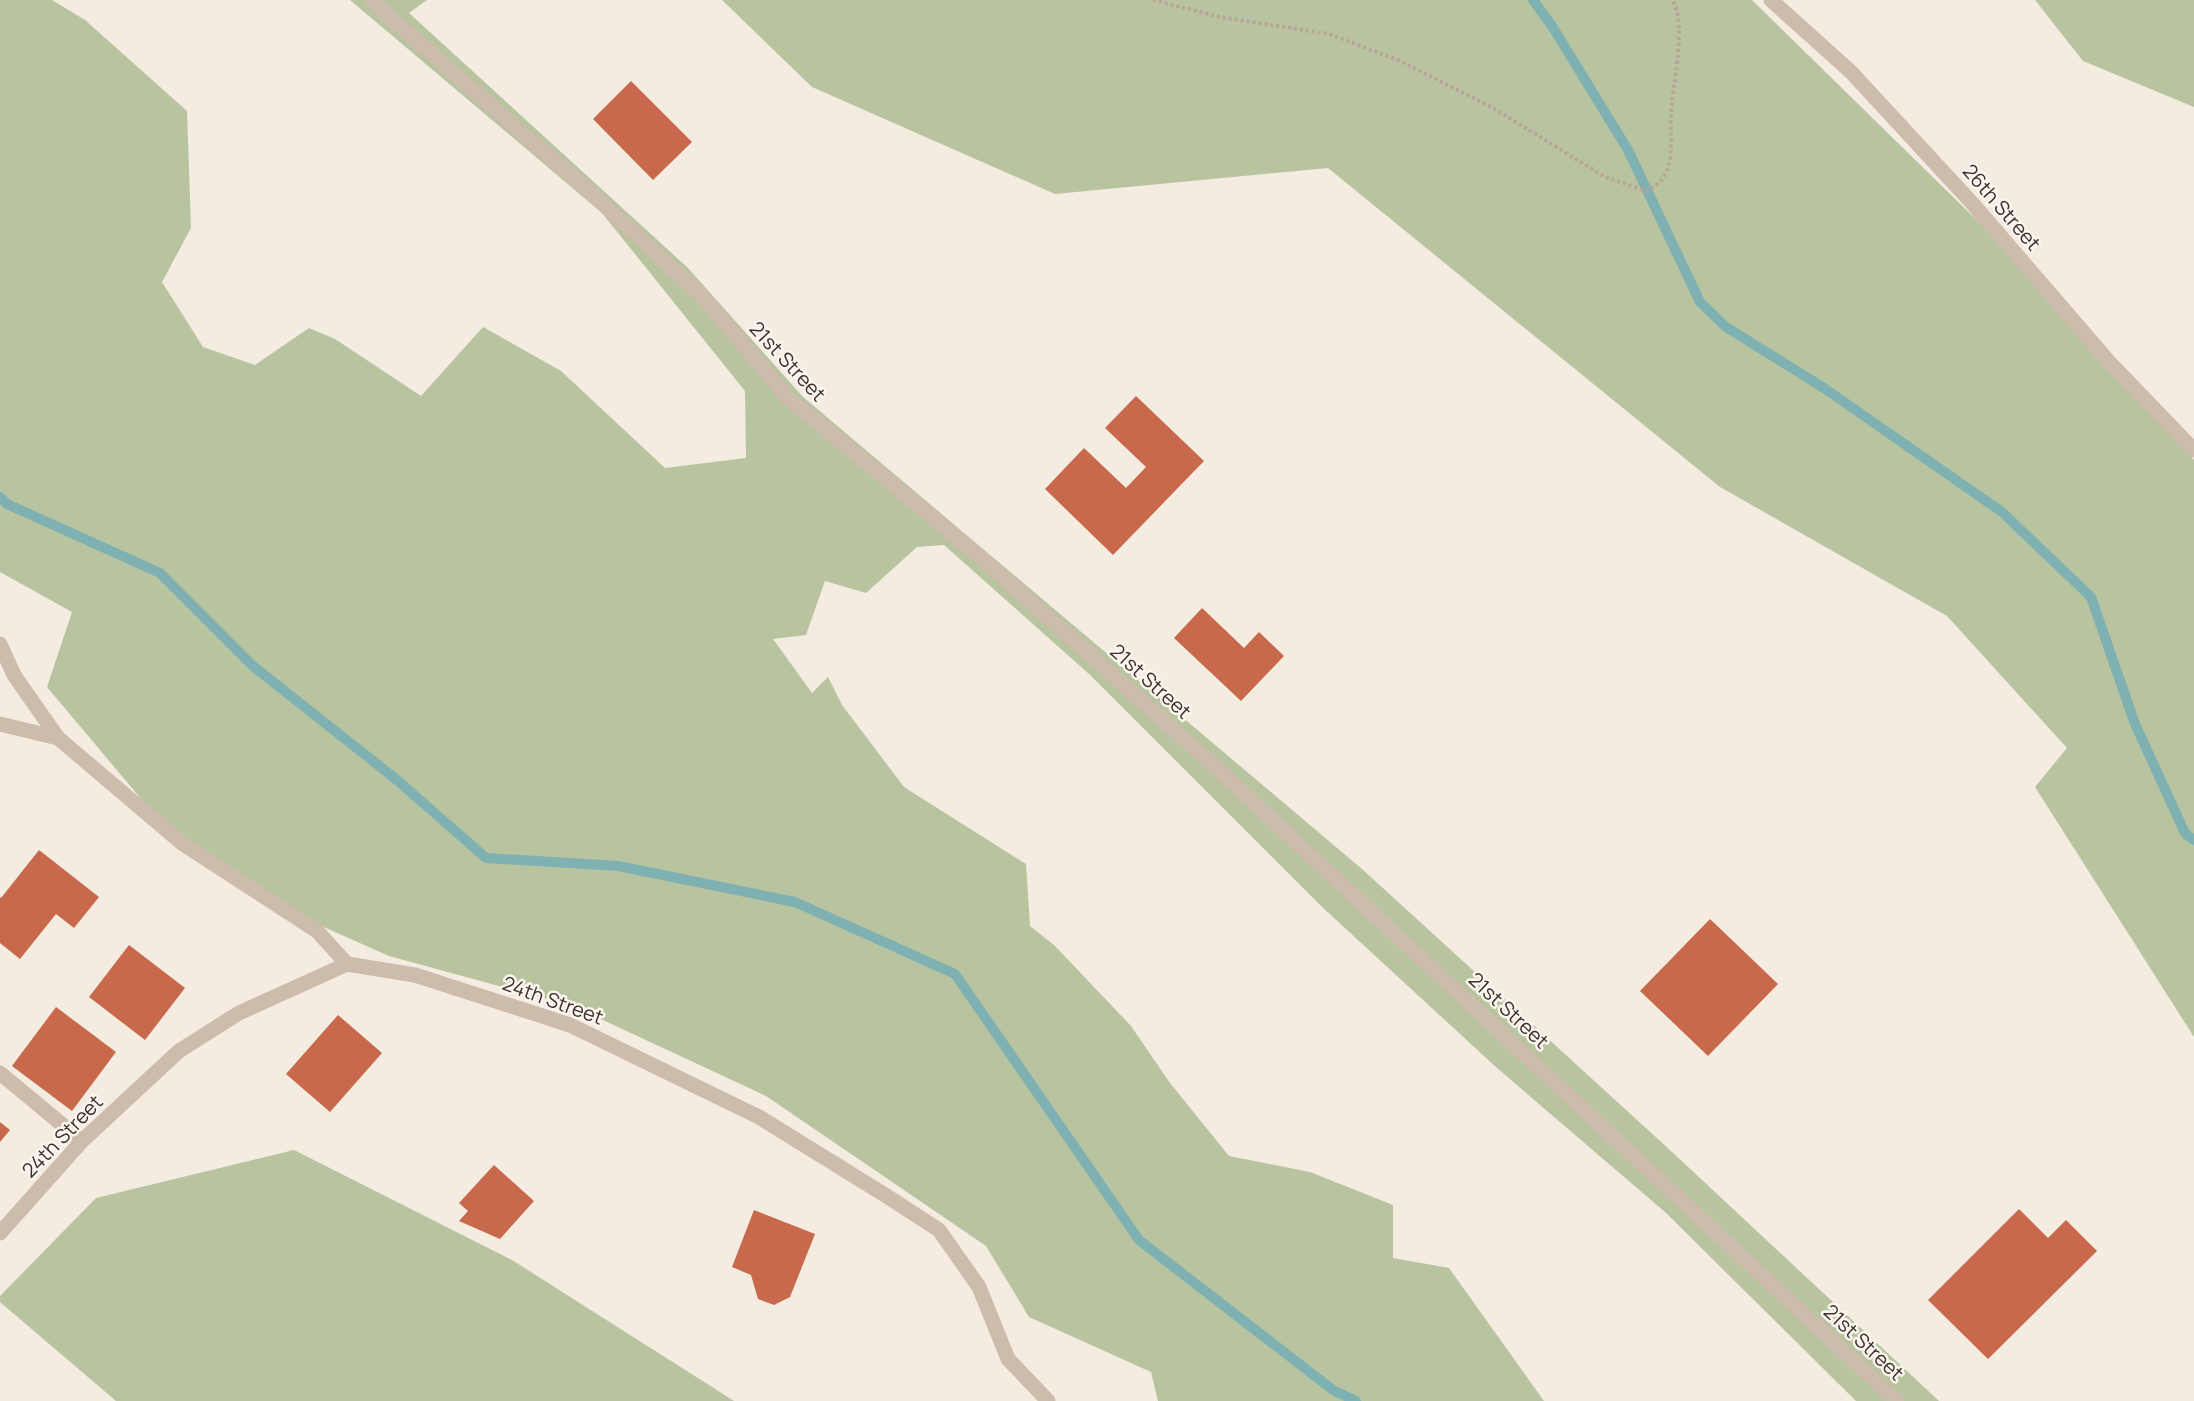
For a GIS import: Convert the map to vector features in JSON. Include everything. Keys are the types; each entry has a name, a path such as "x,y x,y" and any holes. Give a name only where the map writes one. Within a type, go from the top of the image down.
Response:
{"street":[{"name":"21st Street","path":"372,0 590,192 703,297 788,398 978,555 1210,762 1897,1401"},
{"name":"26th Street","path":"1771,0 1851,72 1972,203 2109,362 2194,450"},
{"path":"0,644 14,675 58,738 183,844 316,931 347,964"},
{"path":"0,724 58,738"},
{"name":"24th Street","path":"0,1233 82,1141 179,1051 239,1013 347,964 415,975 570,1025 759,1118 885,1195 939,1230 979,1287 1008,1359 1048,1401"},
{"path":"0,1073 82,1141"}],"path":[{"path":"1153,0 1220,17 1339,37 1398,60 1493,108 1605,177 1647,190 1662,180 1671,155 1671,114 1678,56 1677,7 1672,0"}],"green space":[{"path":"0,0 52,0 85,20 187,111 191,228 162,282 203,347 255,365 309,328 335,339 421,396 483,327 561,371 665,468 746,458 745,391 602,213 350,0 427,0 409,13 688,268 803,397 1362,869 1671,1151 1939,1401 1856,1401 1665,1212 1497,1068 1321,906 1089,674 944,545 917,547 866,593 825,581 806,635 773,639 812,693 828,677 842,705 904,787 1026,864 1030,926 1054,945 1131,1026 1170,1083 1229,1156 1310,1172 1393,1205 1393,1258 1449,1268 1544,1401 1158,1401 1151,1372 1029,1317 986,1246 766,1096 573,1006 389,956 292,913 169,832 47,687 72,612 0,572"},
{"path":"722,0 1752,0 2043,285 2194,460 2194,1037 2035,787 2067,748 1947,616 1720,487 1328,168 1055,194 812,87"},
{"path":"2035,0 2194,0 2194,107 2083,61"},
{"path":"294,1150 512,1260 734,1401 116,1401 0,1302 0,1296 96,1198"}],"building":[{"path":"631,81 692,142 653,180 593,119"},
{"path":"1136,396 1204,461 1113,555 1045,489 1084,448 1126,488 1146,467 1105,428"},
{"path":"1202,608 1244,648 1259,632 1284,656 1241,701 1174,638"},
{"path":"39,850 99,897 74,928 56,914 20,959 0,943 0,897"},
{"path":"1710,919 1778,984 1708,1056 1640,991"},
{"path":"129,945 185,988 145,1040 89,997"},
{"path":"56,1007 116,1052 72,1111 12,1066"},
{"path":"338,1015 382,1053 330,1112 286,1074"},
{"path":"0,1122 10,1130 0,1142"},
{"path":"494,1165 534,1201 500,1239 459,1221 468,1211 459,1203"},
{"path":"2019,1209 2048,1238 2066,1220 2097,1251 1988,1359 1928,1300"},
{"path":"754,1210 815,1234 790,1297 774,1305 758,1299 751,1275 732,1267"}],"waterway":[{"path":"1533,0 1552,26 1628,150 1700,302 1726,327 1824,388 2002,512 2091,597 2135,724 2185,833 2194,840"},
{"path":"0,497 7,504 160,573 253,666 397,780 486,858 618,866 795,902 955,974 1139,1240 1333,1390 1356,1401"}]}
